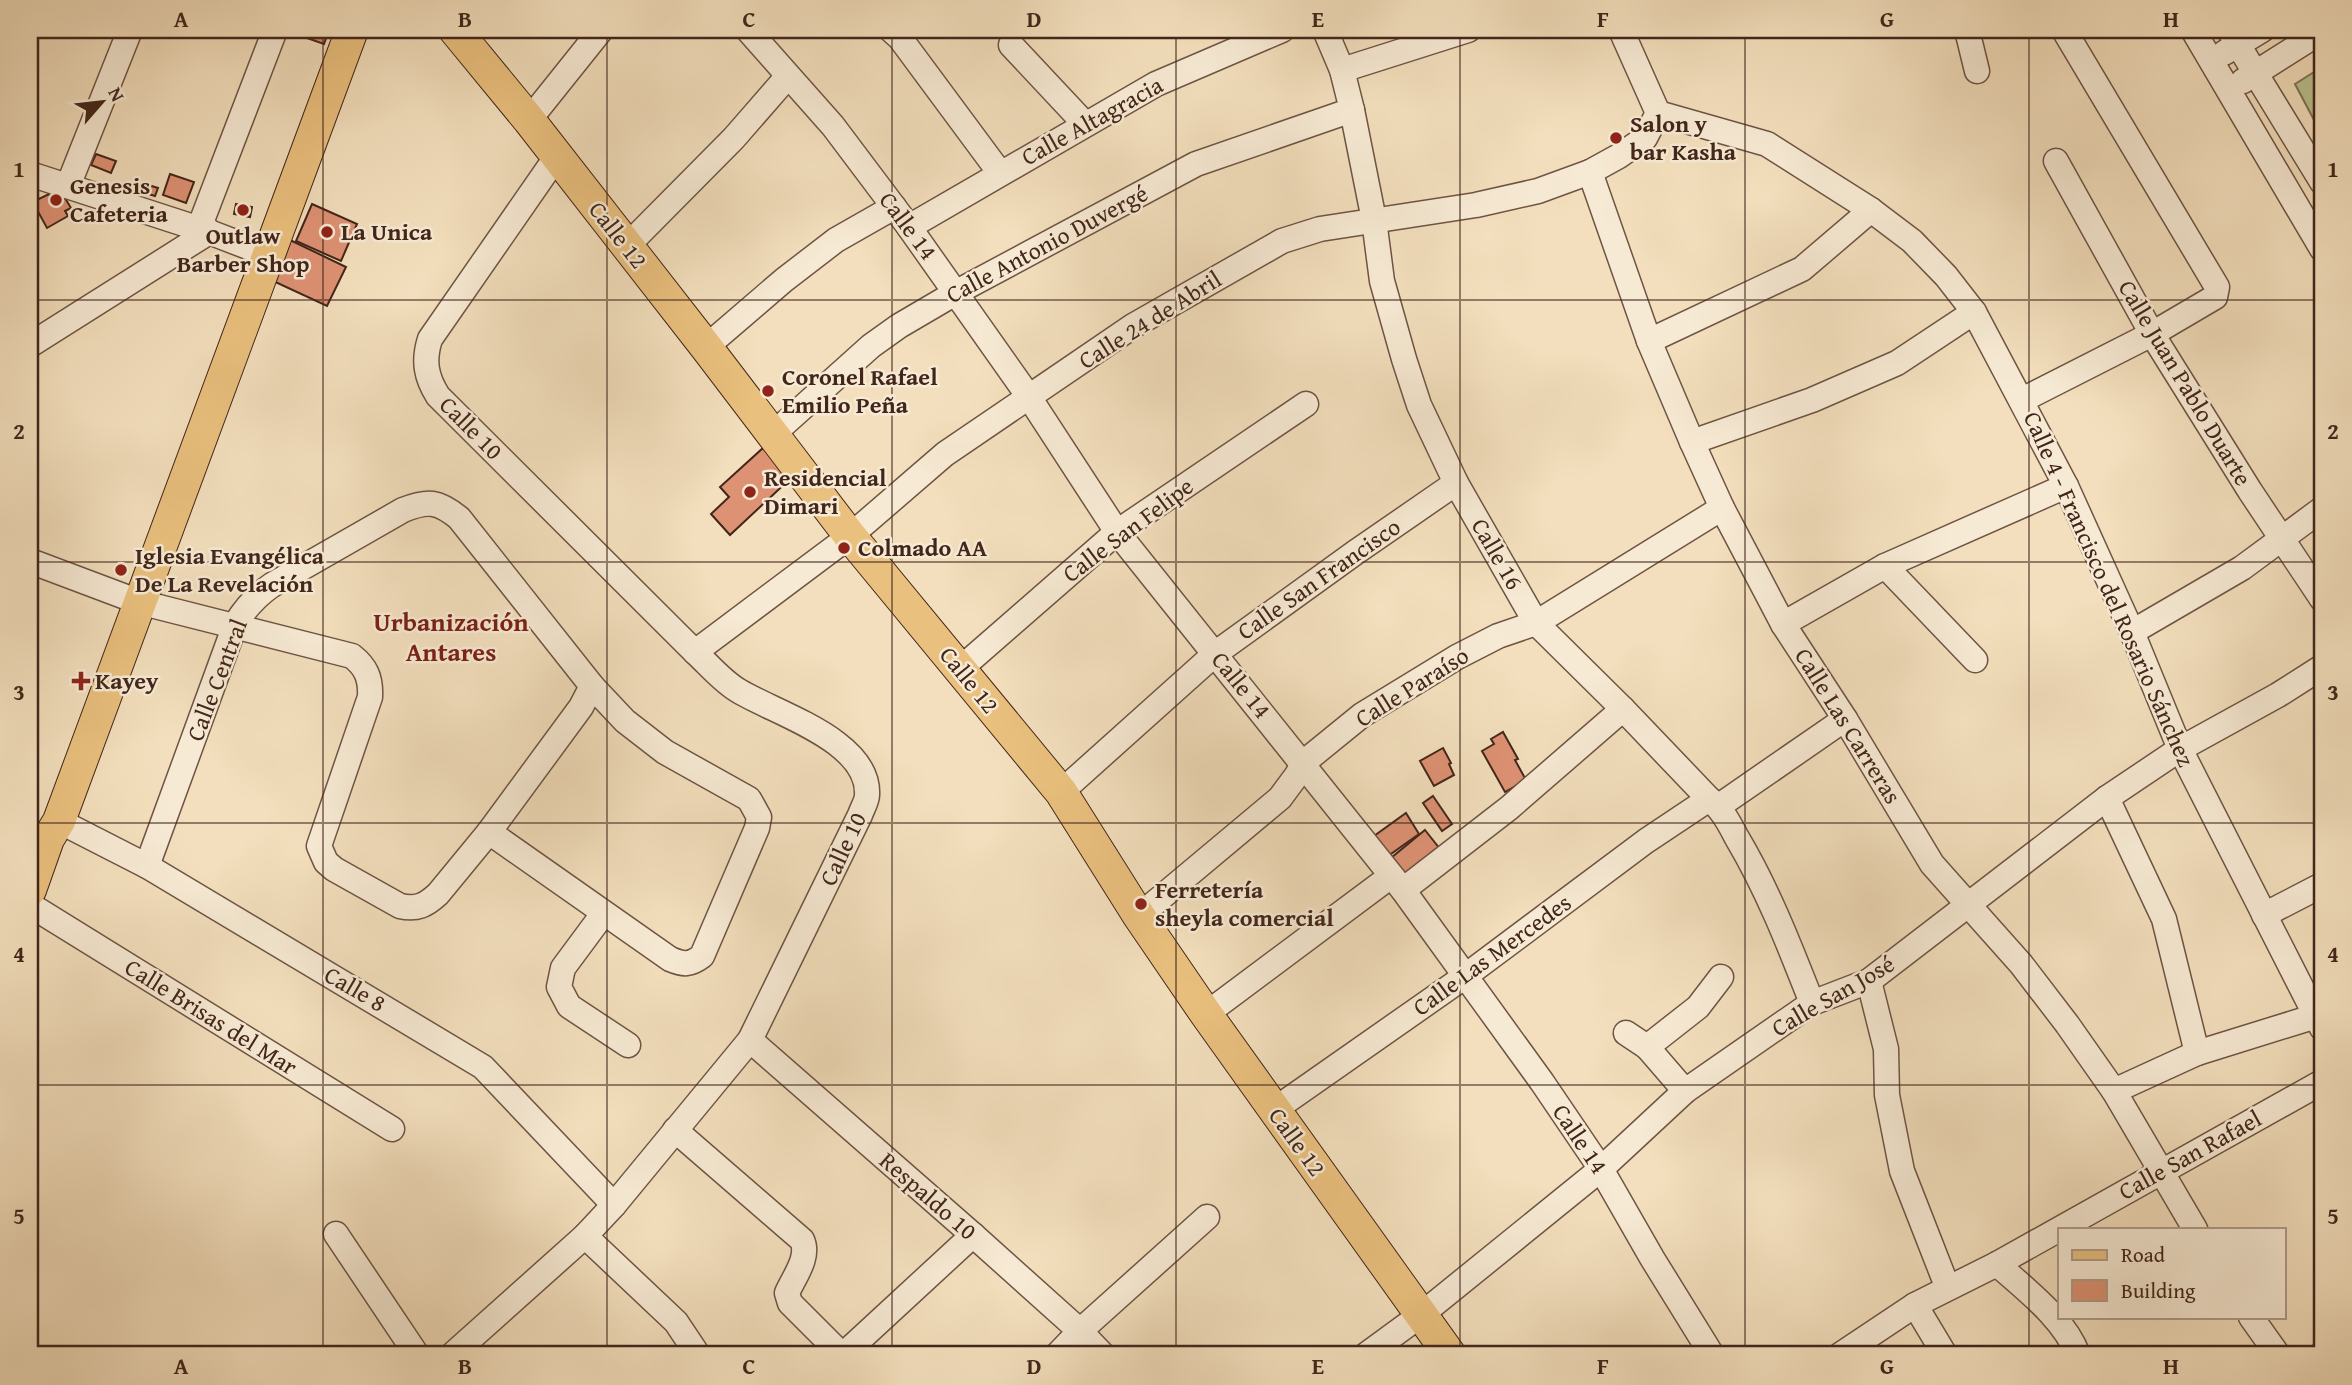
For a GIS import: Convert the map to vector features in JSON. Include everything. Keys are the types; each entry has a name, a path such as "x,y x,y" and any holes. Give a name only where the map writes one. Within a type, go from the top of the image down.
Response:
{"main road":[{"path":"30,890 45,832 139,601 352,30"},
{"name":"Calle 12","path":"455,30 529,120 850,536 1061,792 1139,916 1206,1014 1450,1355"}],"street":[{"path":"68,186 130,30"},
{"path":"209,232 201,223 275,30"},
{"path":"529,120 601,30"},
{"name":"Calle 14","path":"748,30 833,126 902,217 1029,397 1117,532 1397,883 1542,1082 1601,1169 1712,1355"},
{"path":"891,30 900,38 1000,173"},
{"name":"Calle Altagracia","path":"706,347 784,280 836,240 902,217 1000,173 1156,84 1282,30"},
{"name":"Calle 16","path":"1325,30 1342,70 1353,110 1374,220 1382,281 1404,359 1419,405 1456,483 1536,624 1714,802 1749,857 1769,898 1812,1003"},
{"path":"1342,70 1468,30"},
{"path":"1621,30 1658,113"},
{"path":"1967,30 1977,71"},
{"path":"2022,400 2151,334 2215,297 2217,287 2064,30"},
{"path":"2193,30 2322,249"},
{"path":"2212,60 2233,37 2262,30"},
{"path":"2230,89 2322,31"},
{"path":"2233,37 2322,182"},
{"path":"1011,45 1085,124"},
{"path":"627,246 734,138 788,76"},
{"name":"Calle Antonio Duvergé","path":"773,434 871,346 957,292 1196,164 1353,110"},
{"name":"Calle 24 de Abril","path":"695,652 850,536 945,454 1133,326 1282,241 1320,229 1476,205 1538,191 1590,172 1645,138 1658,113"},
{"name":"Calle 4 - Francisco del Rosario Sánchez","path":"1658,113 1767,144 1871,210 1912,241 1946,276 1975,312 2066,486 2132,632 2180,749 2319,1022"},
{"name":"Calle 10","path":"452,1355 585,1236 614,1205 750,1040 860,815 867,795 863,774 852,754 834,741 736,690 438,396 429,381 426,350 430,339 556,156"},
{"name":"Calle Juan Pablo Duarte","path":"2056,161 2151,334 2322,599"},
{"name":"Calle Las Carreras","path":"1590,172 1649,341 1692,442 1722,508 1783,624 1845,719 1932,864 2029,974 2114,1091 2194,1228"},
{"path":"30,174 209,232 269,256"},
{"path":"1649,341 1802,269 1871,210"},
{"path":"30,345 209,232"},
{"path":"1692,442 1811,400 1897,363 1975,312"},
{"name":"Calle San Felipe","path":"960,668 1117,532 1306,404"},
{"name":"Calle San Francisco","path":"1061,792 1216,653 1456,483"},
{"path":"1783,624 1885,566 2066,486"},
{"name":"Calle Central","path":"147,866 235,625 250,603 272,585 403,510 419,503 433,503 447,508 458,518 592,686 625,721 665,752 740,793 755,807 759,817 757,828 707,947 702,957 694,963 683,964 670,960 603,914"},
{"name":"Calle Paraíso","path":"1139,916 1280,798 1303,763 1362,715 1457,657 1498,636 1536,624 1722,508"},
{"path":"2132,632 2242,568 2322,509"},
{"path":"30,561 139,601 352,656 361,663 368,674 370,697 321,838 321,855 334,869 400,906 419,907 438,894 489,832 581,708 592,686"},
{"path":"1885,566 1975,660"},
{"name":"Calle San José","path":"1366,1355 1423,1314 1601,1169 1685,1091 1812,1003 1869,981 2107,798 2180,749 2278,695 2322,667"},
{"path":"1206,1014 1509,808 1623,709"},
{"name":"Calle Las Mercedes","path":"1274,1110 1464,977 1646,841 1714,802 1845,719"},
{"path":"2107,798 2164,919 2197,1052"},
{"name":"Calle 8","path":"45,832 147,866 483,1067 614,1205"},
{"path":"489,832 603,914 563,968 559,987 569,1006 628,1045"},
{"path":"2264,915 2322,885"},
{"name":"Calle Brisas del Mar","path":"30,905 392,1129"},
{"path":"1647,1047 1698,1007 1721,977"},
{"path":"1869,981 1886,1049 1887,1095 1902,1171 1945,1281 1944,1290"},
{"path":"2114,1091 2197,1052 2319,1022"},
{"path":"1626,1033 1647,1047 1685,1091"},
{"name":"Respaldo 10","path":"750,1040 973,1235 1103,1355"},
{"name":"Calle San Rafael","path":"2060,1228 2322,1082"},
{"path":"675,1130 802,1240 806,1247 805,1255 787,1298 842,1355 973,1235"},
{"path":"1057,1355 1207,1217"},
{"name":"Calle San Rafael","path":"1840,1355 1915,1305 1997,1264 2058,1229"},
{"path":"336,1234 417,1355"},
{"path":"585,1236 676,1322 698,1355"},
{"path":"1997,1264 2034,1297 2071,1338 2078,1355"},
{"path":"1915,1305 1945,1355"},
{"path":"2252,1318 2278,1355"}],"green space":[{"path":"2322,67 2322,135 2295,84"}],"building":[{"path":"284,30 329,30 324,44"},
{"path":"96,154 116,161 111,173 91,165"},
{"path":"170,174 194,182 186,203 163,195"},
{"path":"145,184 158,188 155,196 142,192"},
{"path":"34,190 39,199 49,194 51,198 58,195 61,200 65,198 71,208 65,211 68,216 47,228 30,197 30,192"},
{"name":"Outlaw Barber Shop","path":"236,204 252,207 250,217 234,214"},
{"name":"La Unica","path":"312,204 357,224 341,261 296,241"},
{"path":"290,240 346,267 327,306 271,280"},
{"name":"Residencial Dimari","path":"763,448 791,478 730,535 711,514 729,497 720,487"},
{"path":"1503,732 1526,780 1505,792 1482,751 1494,744 1491,739"},
{"path":"1443,748 1454,775 1434,786 1420,761"},
{"path":"1433,796 1452,824 1442,831 1423,803"},
{"path":"1406,813 1419,834 1388,856 1374,836"},
{"path":"1425,830 1440,849 1405,876 1391,858"}],"place":[{"name":"Salon y bar Kasha","path":"1616,138"},
{"name":"Genesis Cafeteria","path":"56,200"},
{"name":"Outlaw Barber Shop","path":"243,210"},
{"name":"La Unica","path":"327,232"},
{"name":"Coronel Rafael Emilio Peña","path":"768,391"},
{"name":"Residencial Dimari","path":"750,492"},
{"name":"Colmado AA","path":"844,548"},
{"name":"Iglesia Evangélica De La Revelación","path":"121,570"},
{"name":"Kayey","path":"81,681"},
{"name":"Ferretería sheyla comercial","path":"1141,904"}],"district":[{"name":"Urbanización Antares","path":"451,637"}]}
